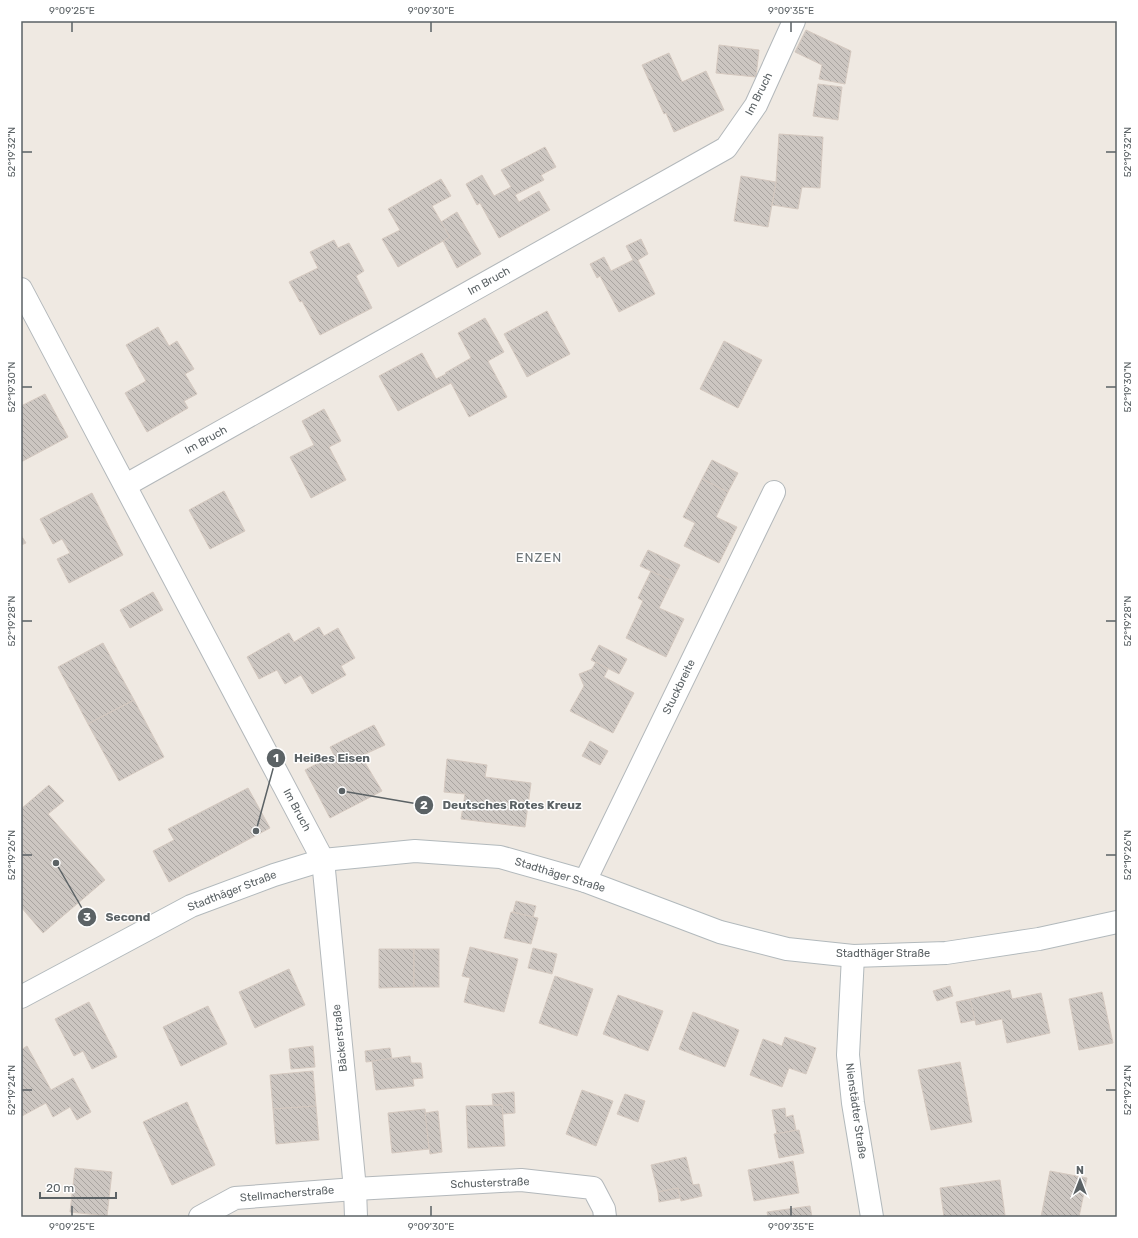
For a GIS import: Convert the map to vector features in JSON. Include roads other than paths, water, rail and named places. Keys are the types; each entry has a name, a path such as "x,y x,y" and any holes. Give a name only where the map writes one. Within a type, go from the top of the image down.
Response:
{"street":[{"name":"Im Bruch","path":"126,485 726,148 756,105 794,21"},
{"name":"Im Bruch","path":"21,289 323,860"},
{"name":"Stuckbreite","path":"585,882 774,492"},
{"name":"Stadthäger Straße","path":"21,996 191,906 274,875 323,860 415,851 500,857 585,882 720,932 787,949 853,956 946,953 1039,939 1117,922"},
{"name":"Bäckerstraße","path":"323,860 355,1189 356,1217"},
{"name":"Nienstädter Straße","path":"853,956 848,1055 853,1104 872,1217"},
{"name":"Schusterstraße","path":"355,1189 521,1180 593,1188 604,1208 605,1217"},
{"name":"Stellmacherstraße","path":"200,1217 235,1198 355,1189"}],"place":[{"name":"Deutsches Rotes Kreuz","path":"342,791"},
{"name":"Heißes Eisen","path":"256,831"},
{"name":"Second","path":"56,863"}],"district":[{"name":"ENZEN","path":"539,557"}]}
